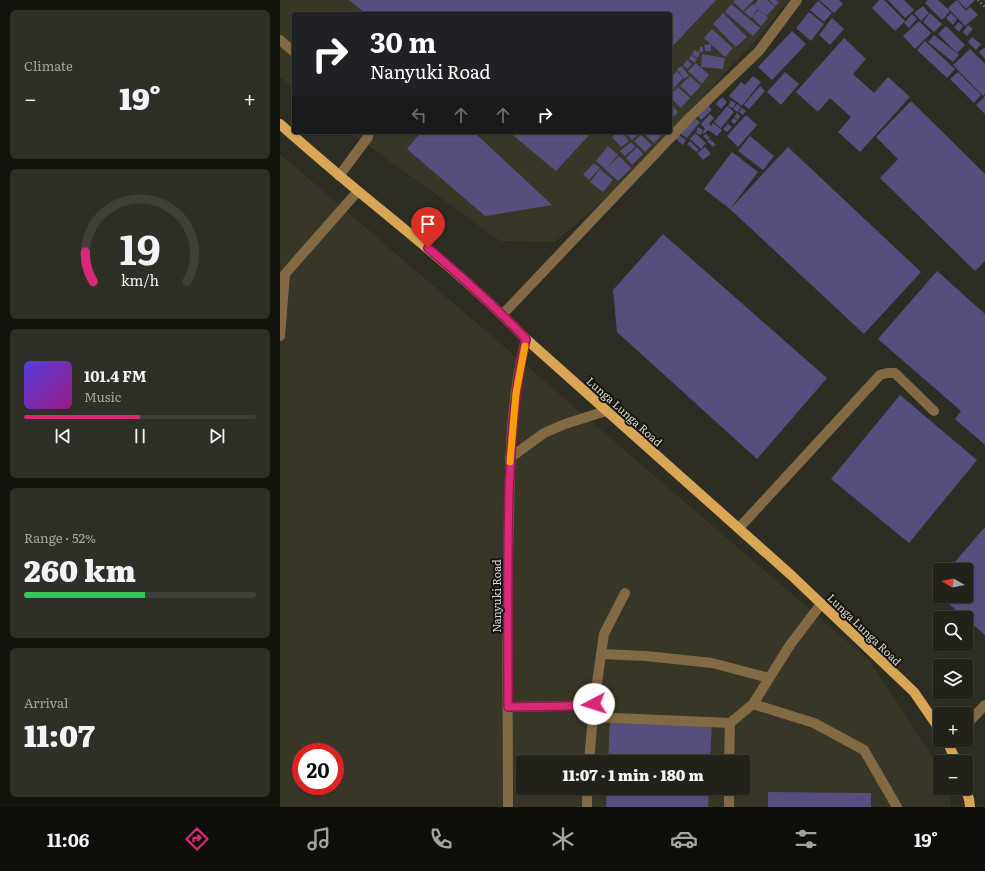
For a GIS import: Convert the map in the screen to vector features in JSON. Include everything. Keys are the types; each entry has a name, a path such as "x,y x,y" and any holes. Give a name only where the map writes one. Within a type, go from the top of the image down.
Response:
{"main road":[{"name":"Lunga Lunga Road","path":"280,124 339,176 416,238 503,314 526,339 739,528 914,692 933,720"},
{"path":"968,795 970,807"}],"street":[{"path":"503,314 690,117 759,51 797,0"},
{"path":"280,40 292,50"},
{"path":"339,176 368,137 369,134"},
{"path":"280,336 282,272 358,191"},
{"name":"Nanyuki Road","path":"508,807 508,551 510,458 516,393 526,339"},
{"path":"739,528 880,375 895,373 934,411"},
{"path":"510,458 544,432 606,411"},
{"path":"589,755 592,717 604,634 625,593"},
{"path":"592,717 730,723 754,704 790,645 821,604"},
{"path":"601,654 646,656 712,663 769,678"},
{"path":"508,707 594,704"},
{"path":"754,704 814,723 864,750 896,807"},
{"path":"973,717 985,705"},
{"path":"730,723 730,755"},
{"path":"586,807 587,795"},
{"path":"729,795 729,807"}],"path":[{"path":"978,0 985,7"}],"shaded area":[{"path":"280,0 788,0 759,37 672,129 672,12 292,12 292,88 280,77"},
{"path":"353,134 667,134 613,192 555,242 500,241"},
{"path":"280,154 870,661 933,757 933,795 950,795 951,807 280,807"}],"building":[{"path":"349,0 716,0 672,47 672,12 364,12"},
{"path":"735,0 754,0 743,11 733,2"},
{"path":"758,0 767,0 775,7 766,16 754,5"},
{"path":"769,0 776,0 779,3 775,6"},
{"path":"819,0 839,0 843,4 834,13"},
{"path":"879,0 884,0 905,21 895,31 872,8"},
{"path":"888,0 904,0 914,10 905,18"},
{"path":"928,0 938,0 950,11 942,20 925,3"},
{"path":"957,0 966,11 970,7 978,15 965,26 948,8"},
{"path":"958,0 975,0 966,9"},
{"path":"818,1 832,13 824,22 810,10"},
{"path":"731,4 760,28 753,36 725,12"},
{"path":"753,4 758,9 751,18 744,12"},
{"path":"923,6 929,13 921,21 914,13"},
{"path":"759,10 768,18 761,26 752,17"},
{"path":"809,12 824,24 811,41 796,28"},
{"path":"723,13 747,37 736,47 713,24"},
{"path":"930,13 942,24 934,32 923,22"},
{"path":"951,13 957,19 953,25 946,18"},
{"path":"912,14 917,19 909,28 904,23"},
{"path":"832,18 844,29 830,45 819,35"},
{"path":"919,21 931,33 915,49 903,36"},
{"path":"959,22 963,26 959,32 954,27"},
{"path":"968,25 973,29 967,36 963,32"},
{"path":"946,26 965,45 957,53 938,34"},
{"path":"712,29 733,48 725,57 704,38"},
{"path":"792,31 806,44 772,80 758,67"},
{"path":"934,35 959,55 953,62 928,42"},
{"path":"972,37 981,44 976,50 968,42"},
{"path":"844,38 866,59 853,74 874,93 888,77 910,97 860,152 838,132 851,117 830,98 818,112 796,92"},
{"path":"925,41 955,69 947,78 917,50"},
{"path":"711,44 711,51 705,51 704,45"},
{"path":"700,47 703,47 703,52 699,52"},
{"path":"985,47 985,59 979,52"},
{"path":"970,49 985,64 985,94 983,96 953,65"},
{"path":"694,50 700,53 698,58 692,55"},
{"path":"702,54 725,58 723,69 701,67"},
{"path":"691,55 697,59 695,63 689,59"},
{"path":"687,60 692,64 687,69 683,65"},
{"path":"696,63 709,75 702,84 688,71"},
{"path":"682,66 689,76 684,79 677,69"},
{"path":"677,71 683,78 675,87 672,84 672,76"},
{"path":"785,72 799,84 781,105 767,92"},
{"path":"958,72 981,95 974,103 950,79"},
{"path":"690,76 701,86 691,96 680,86"},
{"path":"753,76 761,82 742,106 729,96 741,82 745,85"},
{"path":"760,86 765,91 749,109 744,105"},
{"path":"678,87 690,98 681,108 672,99 672,93"},
{"path":"985,96 985,114 976,105"},
{"path":"722,97 727,102 721,109 716,104"},
{"path":"731,101 736,103 733,108 728,106"},
{"path":"911,101 985,174 985,261 975,271 880,178 898,159 876,137"},
{"path":"737,104 741,107 738,112 733,109"},
{"path":"672,105 678,112 674,117 672,115"},
{"path":"708,105 712,110 701,120 697,115"},
{"path":"727,106 734,112 721,128 714,122"},
{"path":"742,108 746,111 743,115 739,112"},
{"path":"737,113 740,116 738,120 734,117"},
{"path":"710,114 714,118 709,124 711,126 713,123 722,130 717,136 708,130 704,134 702,133 705,129 701,124"},
{"path":"746,115 757,125 738,147 727,136"},
{"path":"693,117 700,122 687,138 681,134"},
{"path":"733,118 737,120 735,124 731,122"},
{"path":"728,124 732,127 727,132 723,129"},
{"path":"698,127 703,130 701,135 696,133"},
{"path":"695,133 706,143 701,149 690,139"},
{"path":"419,134 476,134 552,205 485,216 407,149"},
{"path":"511,134 590,134 556,171"},
{"path":"616,134 624,134 629,141 621,147 612,137"},
{"path":"626,134 639,134 632,140"},
{"path":"644,134 662,134 654,143"},
{"path":"706,134 710,138 707,140 703,136"},
{"path":"641,135 652,145 645,152 634,141"},
{"path":"679,135 686,140 683,145 676,139"},
{"path":"750,136 774,156 763,170 738,151"},
{"path":"710,139 716,145 713,147 707,141"},
{"path":"690,141 699,150 696,152 687,144"},
{"path":"631,142 635,147 625,156 620,151"},
{"path":"608,146 618,155 607,168 619,156 631,168 618,181 596,161"},
{"path":"637,147 643,154 632,165 626,158"},
{"path":"705,147 711,154 703,160 697,153"},
{"path":"788,147 921,272 864,334 730,209"},
{"path":"732,152 758,172 730,209 704,189"},
{"path":"594,163 600,168 589,180 583,175"},
{"path":"600,169 613,180 603,192 590,182"},
{"path":"663,234 827,378 757,459 617,332 613,290"},
{"path":"937,271 985,314 985,445 955,419 961,411 878,339"},
{"path":"900,395 977,460 909,543 831,479"},
{"path":"985,527 985,635 973,625 973,611 957,611 948,603 973,603 973,563 954,563"},
{"path":"610,719 712,723 710,755 608,755"},
{"path":"768,792 871,793 871,807 768,807"},
{"path":"607,795 709,795 708,807 606,807"}],"slow traffic":[{"path":"510,462 516,393 522,355 525,346"}],"route":[{"path":"428,248 503,314 526,339 516,393 510,458 508,551 508,707 594,704"}]}
